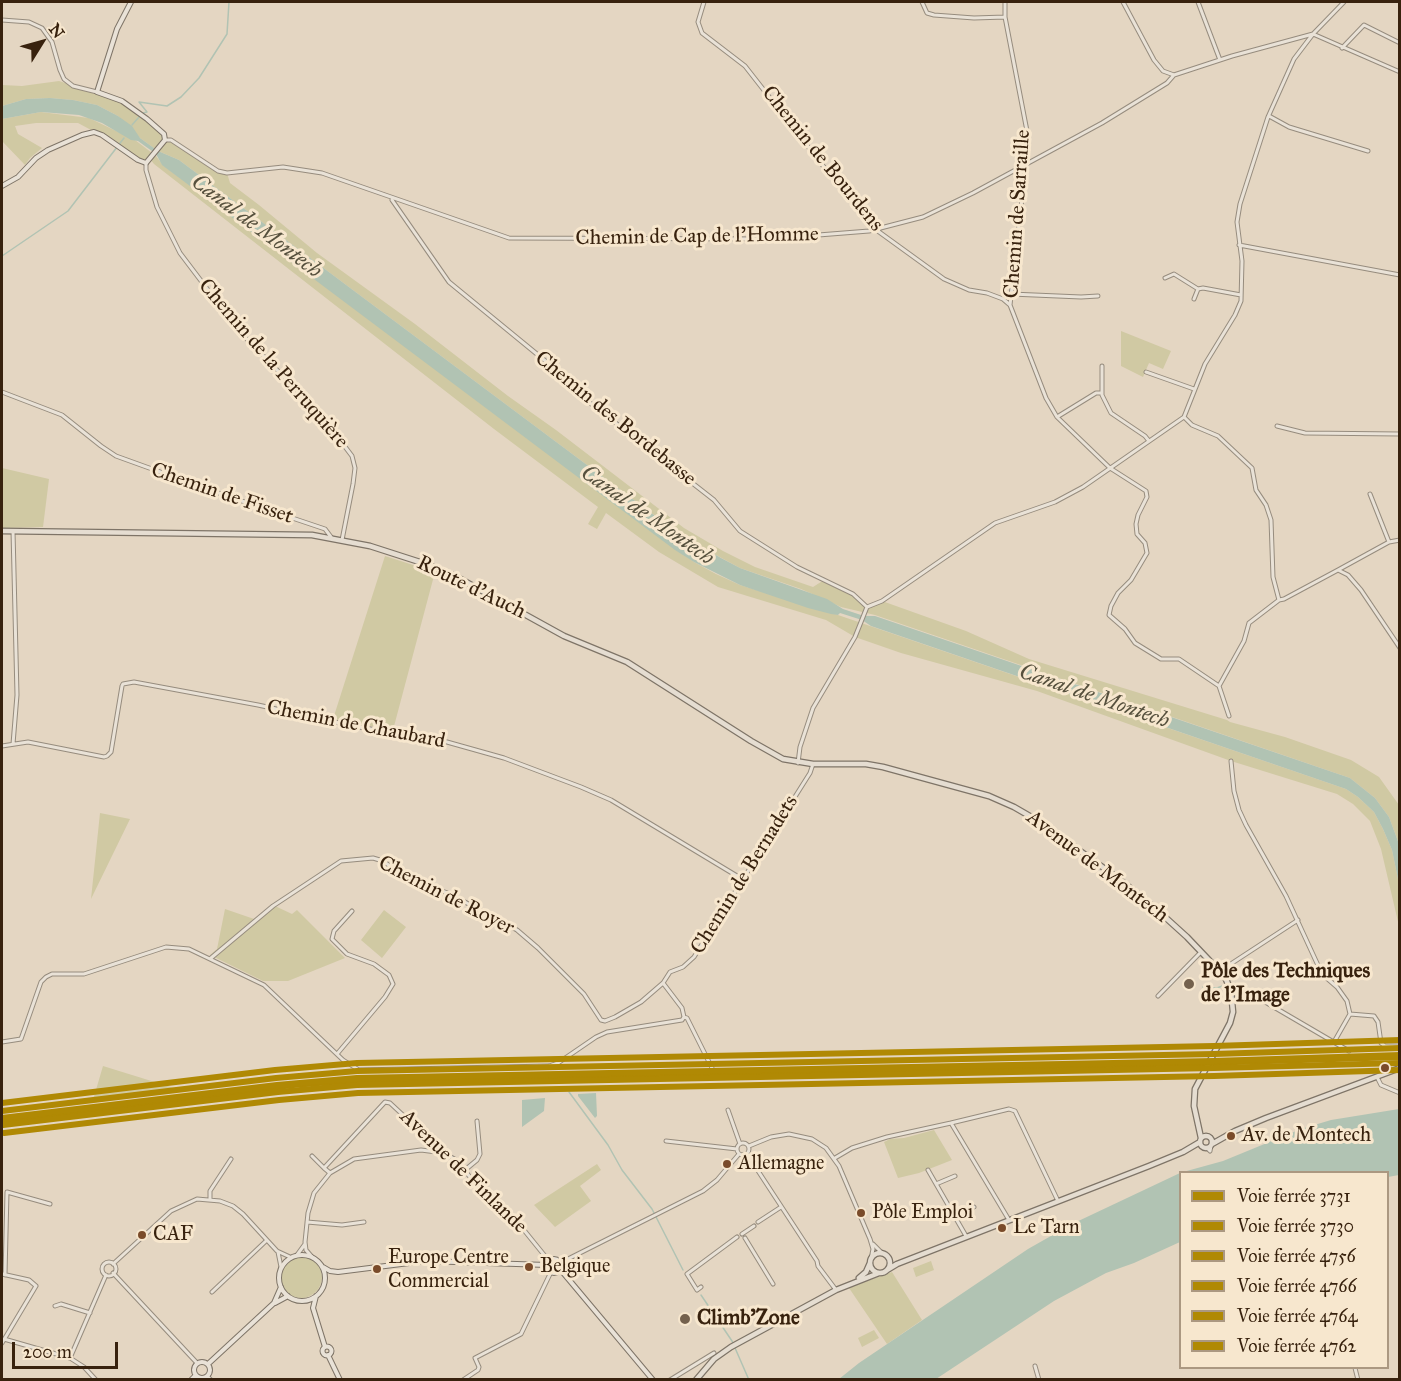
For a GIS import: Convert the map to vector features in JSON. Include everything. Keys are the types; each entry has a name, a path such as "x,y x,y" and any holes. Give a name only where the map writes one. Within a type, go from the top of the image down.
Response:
{"main road":[{"name":"Route d'Auch","path":"2,531 294,534 331,537 401,555 457,577 564,636 635,666 751,741 783,759 798,763"},
{"name":"Avenue de Montech","path":"798,763 866,764 989,796 1040,822 1155,908 1220,971 1231,991 1233,1012 1230,1023 1195,1089 1196,1122 1206,1144"},
{"path":"698,1380 706,1368 731,1347 857,1280 1400,1068"},
{"path":"1196,1122 1209,1136"},
{"path":"1209,1136 1235,1131"},
{"path":"1206,1144 1209,1136"},
{"path":"1206,1144 1209,1136"},
{"path":"857,1280 866,1272 876,1253 898,1260 907,1260"},
{"path":"885,1254 890,1265 887,1270"},
{"path":"870,1261 872,1269 879,1273"}],"street":[{"path":"97,92 117,29 131,2"},
{"name":"Chemin de Bourdens","path":"704,2 698,22 702,33 745,66 875,229 945,279 969,290 1003,299 1010,305"},
{"path":"922,2 927,13 934,15 974,18 1005,17"},
{"name":"Chemin de Sarraille","path":"1005,2 1005,17 1027,131 1026,162 1010,305 1046,398 1057,417 1110,468 1146,491 1147,496 1136,524 1137,534 1145,543 1147,553 1131,580 1118,593 1109,615 1125,629 1135,643 1152,654 1161,659 1179,659 1219,686"},
{"path":"1123,2 1154,60 1163,71 1174,75"},
{"path":"1198,2 1220,60"},
{"path":"798,763 800,747 813,708 855,637 863,612 867,608 882,601 982,530 1070,495 1184,417 1205,364 1235,315 1241,294 1242,261 1237,222 1239,204 1269,116 1294,59 1312,34 1344,2"},
{"path":"2,20 29,22 42,28 52,42 64,79 73,86 122,101 164,134 165,140 146,163 102,135 94,132 82,135 48,150 36,158 18,177 2,186"},
{"path":"1342,48 1364,25 1400,43"},
{"path":"1312,34 1400,72"},
{"name":"Chemin de Cap de l'Homme","path":"165,140 171,140 218,171 227,173 283,167 322,173 509,238 768,239 875,229 923,217 973,193 1111,117 1167,83 1174,75 1312,34"},
{"path":"1269,116 1289,127 1368,151"},
{"name":"Chemin de la Perruquière","path":"146,163 157,207 180,253 239,331 321,415 352,456 355,468 342,540"},
{"name":"Chemin des Bordebasse","path":"392,199 449,282 457,289 571,382 590,403 714,500 740,531 797,567 854,594 867,608"},
{"path":"1239,245 1400,275"},
{"path":"1165,278 1174,274 1198,289 1206,287 1241,294"},
{"path":"1194,299 1198,289"},
{"path":"1011,294 1098,296"},
{"path":"1102,366 1101,393 1113,416 1145,436 1149,441"},
{"path":"1146,372 1194,389"},
{"name":"Chemin de Fisset","path":"2,392 63,415 110,453 130,462 325,529 331,537"},
{"path":"1057,417 1096,393 1101,393"},
{"path":"1184,417 1192,425 1218,436 1252,468 1256,490 1271,520 1273,577 1279,600"},
{"path":"1277,426 1305,433 1400,434"},
{"path":"1370,494 1389,542"},
{"path":"13,531 17,695 13,744"},
{"path":"1228,716 1219,686 1244,641 1249,623 1279,600 1389,542 1400,540"},
{"path":"1338,570 1348,575 1361,590 1400,648"},
{"name":"Chemin de Chaubard","path":"2,746 28,741 107,756 111,752 122,686 134,682 258,705 353,726 447,742 504,758 581,786 611,800 742,879"},
{"path":"1232,761 1234,791 1239,810 1298,920 1322,974 1343,994 1350,1014 1334,1042"},
{"name":"Chemin de Bernadets","path":"663,982 670,972 683,967 694,957 810,773 813,764"},
{"name":"Chemin de Royer","path":"211,958 273,906 341,861 373,858 383,861 405,878 450,894 517,930 584,994 601,1020 605,1021 615,1017 641,1002 663,982"},
{"path":"337,1054 385,998 393,984 388,975 374,964 347,954 332,939 334,932 352,911"},
{"path":"1220,971 1298,920"},
{"path":"2,1042 21,1039 41,982 46,977 84,974 166,946 189,949 264,985 337,1054 351,1066 362,1070 549,1066 558,1063 607,1032 681,1020 684,1017"},
{"path":"1158,996 1202,952"},
{"path":"663,982 682,1008 684,1017 687,1018 712,1068"},
{"path":"1231,991 1243,989 1349,1051"},
{"path":"1350,1014 1374,1016 1378,1022 1381,1043 1385,1046 1400,1046"},
{"path":"1376,1076 1382,1085 1400,1093"},
{"name":"Avenue de Finlande","path":"324,1168 385,1102 390,1102 432,1142 435,1151 451,1157 515,1219 548,1263"},
{"path":"835,1158 852,1148 887,1137 1009,1109 1015,1111 1058,1202"},
{"path":"728,1110 740,1144"},
{"path":"465,1170 477,1160 480,1154 477,1121"},
{"path":"951,1123 1009,1221"},
{"path":"749,1146 777,1135 796,1134 820,1143 835,1158 870,1239 873,1249 870,1261"},
{"path":"666,1141 737,1149"},
{"path":"740,1144 744,1143 749,1146"},
{"path":"737,1149 740,1144"},
{"path":"749,1146 747,1154 817,1261 818,1266 836,1290"},
{"path":"737,1149 740,1154"},
{"path":"435,1151 413,1150 354,1159 330,1173 314,1193 307,1222 306,1250 323,1268 339,1272 425,1261 548,1263 555,1259 560,1263"},
{"path":"560,1263 710,1186 740,1154 747,1154"},
{"path":"312,1156 330,1173"},
{"path":"210,1199 210,1191 231,1159"},
{"path":"927,1170 967,1238"},
{"path":"936,1184 955,1176"},
{"path":"50,1204 7,1192 3,1275 33,1281 36,1289 3,1341 70,1358 84,1367 96,1380"},
{"path":"113,1264 171,1211 190,1201 210,1199 233,1206 277,1251 281,1259 279,1273 281,1287 288,1296 308,1305 314,1314"},
{"path":"758,1222 782,1207"},
{"path":"954,1215 974,1207"},
{"path":"307,1222 342,1225 364,1222"},
{"path":"754,1226 744,1236 774,1284"},
{"path":"701,1287 698,1290 687,1274 737,1237"},
{"path":"870,1239 885,1254"},
{"path":"212,1292 267,1240"},
{"path":"297,1255 305,1242"},
{"path":"277,1251 290,1257"},
{"path":"281,1267 290,1257 297,1255 312,1257"},
{"path":"106,1275 102,1270 103,1264 107,1262 113,1264"},
{"path":"463,1380 478,1370 475,1358 521,1334 551,1272 548,1263"},
{"path":"560,1263 560,1269 652,1380"},
{"path":"113,1264 115,1269 113,1274"},
{"path":"323,1268 325,1280 313,1305 314,1314 325,1347 331,1349 328,1355 340,1380"},
{"path":"551,1272 560,1269"},
{"path":"325,1280 339,1272"},
{"path":"106,1275 113,1274"},
{"path":"113,1274 197,1363"},
{"path":"70,1358 106,1275"},
{"path":"274,1303 281,1287"},
{"path":"208,1364 274,1303 288,1296"},
{"path":"301,1301 316,1296"},
{"path":"56,1306 61,1304 90,1313"},
{"path":"670,1380 714,1353"},
{"path":"201,1361 208,1364 209,1378 200,1378 196,1375 194,1367 197,1363 201,1361"},
{"path":"1035,1366 1039,1380"},
{"path":"191,1380 196,1375"}],"shaded area":[{"path":"59,81 122,101 164,134 165,140 171,140 218,171 227,173 230,183 317,253 415,324 684,528 723,551 755,567 813,587 824,580 853,594 867,607 882,601 966,631 1029,659 1285,737 1351,760 1379,777 1399,805 1399,844 1389,817 1375,798 1350,778 875,615 841,607 801,589 740,568 703,548 678,533 179,160 158,151 140,138 118,116 97,105 50,98 26,99 2,106 2,85 22,86"},
{"path":"41,112 89,118 135,140 156,156 162,164 694,562 716,574 740,585 838,615 1346,789 1374,812 1392,850 1399,884 1399,926 1381,849 1370,821 1353,804 1337,794 1231,761 1037,691 901,653 855,637 826,620 718,587 659,552 606,513 597,529 588,524 598,507 494,429 150,159 146,163 138,160 119,145 78,123 36,123 15,126 18,134 42,148 25,165 2,141 2,119"},
{"path":"1121,331 1171,351 1163,369 1149,363 1143,377 1121,366"},
{"path":"2,468 49,479 43,527 2,528"},
{"path":"385,556 435,572 393,730 333,719"},
{"path":"100,813 130,819 91,899"},
{"path":"275,906 292,914 297,910 345,958 288,981 263,981 210,955 217,949 225,909 257,920"},
{"path":"384,910 406,927 382,958 361,940"},
{"path":"103,1066 174,1088 173,1091 93,1100"},
{"path":"934,1130 952,1160 919,1173 898,1178 884,1142"},
{"path":"597,1164 601,1170 580,1186 591,1201 555,1227 534,1205"},
{"path":"301,1256 316,1262 322,1277 316,1292 301,1298 286,1292 280,1277 286,1262"},
{"path":"931,1261 934,1270 916,1277 913,1268"},
{"path":"892,1272 922,1320 887,1344 849,1288"},
{"path":"874,1330 879,1338 862,1347 858,1338"}],"water":[{"name":"Canal de Montech","path":"50,98 97,105 118,116 132,126 140,138 158,151 179,160 678,533 740,568 827,599 843,609 864,616 875,616 1350,778 1375,798 1389,817 1399,844 1399,884 1392,850 1374,812 1346,789 871,626 862,620 840,613 831,614 808,608 740,585 694,562 162,165 156,154 138,141 131,140 102,123 79,115 41,112 2,119 2,106 26,99"},
{"path":"596,1093 597,1116 595,1118 578,1094"},
{"path":"545,1098 544,1111 522,1127 522,1100"},
{"path":"1399,1109 1399,1175 1389,1177 1389,1171 1187,1171 1223,1161 1301,1129 1331,1120"},
{"name":"Le Tarn","path":"1179,1173 1179,1242 1106,1273 1054,1301 936,1379 839,1379 859,1363 1028,1249 1072,1224"}],"waterway":[{"path":"143,113 147,112 139,102 167,106 181,97 199,78 227,34 229,2"},
{"path":"132,125 139,117"},
{"path":"2,256 68,211 124,138"},
{"path":"1203,987 1217,988 1225,985"},
{"path":"569,1092 608,1145 622,1170 652,1209 683,1270"},
{"path":"701,1295 732,1341 749,1380"}],"rail line":[{"name":"4762","path":"2,1103 275,1070 357,1063 1214,1046 1400,1040"},
{"name":"4766","path":"2,1111 276,1078 357,1071 1214,1054 1400,1048"},
{"name":"3730","path":"2,1118 277,1085 357,1078 1214,1061 1400,1055"},
{"name":"3731","path":"2,1120 293,1085 357,1080 1400,1057"},
{"name":"4756","path":"3,1125 278,1092 357,1085 1400,1063"},
{"name":"4764","path":"4,1133 279,1100 358,1093 1214,1076 1400,1070"}],"place":[{"name":"Pôle des Techniques de l'Image","path":"1189,984"},
{"name":"Av. de Montech","path":"1231,1136"},
{"name":"Allemagne","path":"727,1164"},
{"name":"Pôle Emploi","path":"861,1213"},
{"name":"Le Tarn","path":"1002,1228"},
{"name":"CAF","path":"142,1235"},
{"name":"Belgique","path":"529,1267"},
{"name":"Europe Centre Commercial","path":"377,1269"},
{"name":"Climb'Zone","path":"685,1319"}]}
